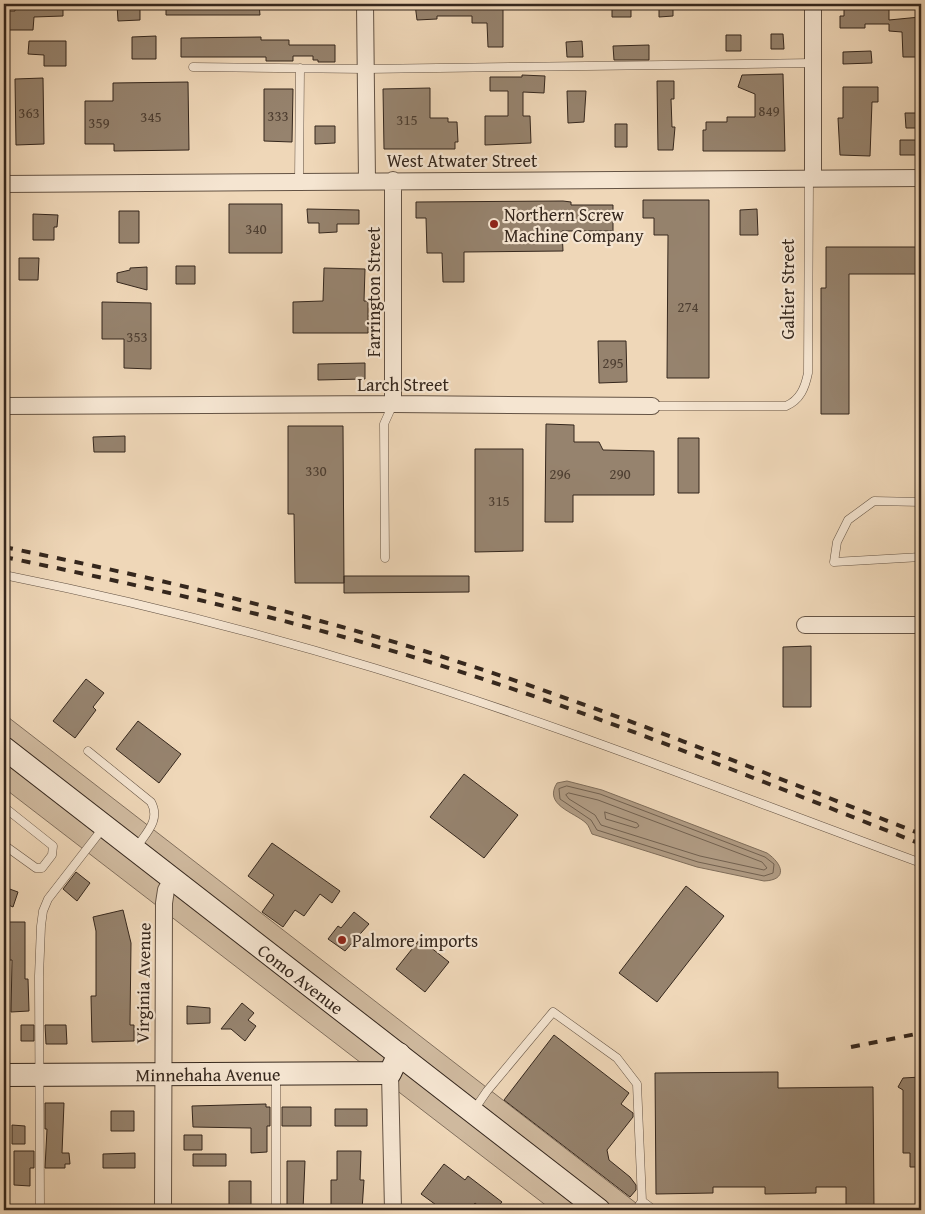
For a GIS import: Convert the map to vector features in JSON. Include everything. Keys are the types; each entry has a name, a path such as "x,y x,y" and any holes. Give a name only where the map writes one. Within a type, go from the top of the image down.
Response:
{"main road":[{"name":"Como Avenue","path":"6,754 172,878 395,1064 473,1112 599,1210"},
{"name":"Minnehaha Avenue","path":"4,1075 276,1073 395,1064"}],"street":[{"path":"365,4 367,180"},
{"name":"Galtier Street","path":"811,178 813,4"},
{"name":"West Atwater Street","path":"4,184 367,180 921,178"},
{"name":"Farrington Street","path":"393,404 394,180"},
{"name":"Larch Street","path":"4,406 393,404 652,406"},
{"path":"805,625 921,625"},
{"name":"Virginia Avenue","path":"163,1210 164,903 166,890 172,878"},
{"path":"393,1210 395,1064"}],"lane":[{"path":"193,67 366,69 813,63"},
{"path":"299,181 300,68"},
{"name":"Galtier Street","path":"799,397 808,373 811,178"},
{"name":"Larch Street","path":"652,406 786,406 799,397"},
{"path":"385,558 384,424 393,404"},
{"path":"921,502 874,501 848,520 837,542 834,562 921,557"},
{"path":"4,575 174,613 375,668 573,736 921,863"},
{"path":"88,752 151,802 155,810 156,818 135,850"},
{"path":"4,807 53,846 53,850 42,868 36,868 4,846"},
{"path":"40,1210 39,976 43,911 48,899 104,826"},
{"path":"473,1112 487,1091 553,1012 617,1058 637,1084 642,1201 636,1210"},
{"path":"276,1073 276,1210"},
{"path":"642,1201 654,1210"}],"shaded area":[{"path":"4,714 645,1210 552,1210 4,788"}],"water":[{"path":"567,781 602,790 767,853 777,862 780,875 772,880 764,881 697,867 592,834 586,823 562,807 554,797 557,783"}],"building":[{"path":"15,4 63,4 63,16 34,17 33,30 4,30 4,11 15,11"},
{"path":"117,4 140,4 140,20 118,21"},
{"path":"166,4 259,4 260,15 166,15"},
{"path":"415,4 503,4 503,47 488,47 487,23 472,23 472,16 437,16 437,19 417,20"},
{"path":"612,4 631,4 631,17 612,17"},
{"path":"659,4 673,4 673,16 659,17"},
{"path":"844,4 889,4 889,20 920,17 920,57 903,57 902,32 889,31 889,24 865,24 865,28 840,28 840,16 844,16"},
{"path":"771,34 783,34 784,49 771,49"},
{"path":"726,35 741,35 741,51 726,51"},
{"path":"156,36 156,59 132,59 132,37"},
{"path":"261,37 261,40 289,40 289,45 335,45 335,62 318,62 318,60 313,60 313,56 293,56 293,61 266,61 266,57 181,57 181,38"},
{"path":"29,41 66,41 66,66 44,66 44,55 28,54"},
{"path":"582,41 583,57 567,57 566,42"},
{"path":"649,45 649,60 614,60 613,46"},
{"path":"871,51 872,63 843,64 843,52"},
{"path":"783,74 785,151 703,151 703,130 706,130 706,122 727,122 727,117 755,117 755,94 738,87 742,75"},
{"path":"522,75 545,76 544,93 523,92 523,116 530,116 531,143 485,145 485,116 508,116 508,91 490,91 490,77 522,77"},
{"path":"43,78 44,144 16,145 15,79"},
{"path":"657,81 674,81 674,99 671,99 672,127 675,127 673,150 658,150"},
{"path":"188,82 189,150 114,151 114,144 85,144 85,101 113,101 113,83"},
{"path":"843,87 878,87 878,102 872,102 870,156 840,155 838,118 843,118"},
{"path":"430,88 430,118 448,118 448,122 457,122 458,142 455,142 455,149 384,149 383,89"},
{"path":"264,89 293,89 292,142 264,141"},
{"path":"567,91 586,91 584,122 568,123"},
{"path":"905,113 920,113 920,128 906,128"},
{"path":"615,124 627,124 627,147 615,147"},
{"path":"315,126 335,126 335,143 315,144"},
{"path":"900,140 916,140 916,155 900,155"},
{"path":"643,200 709,200 709,378 667,378 668,235 654,235 654,218 643,218"},
{"name":"Northern Screw Machine Company","path":"416,202 571,202 571,205 613,205 613,231 562,231 563,251 464,252 464,282 443,282 442,253 427,253 426,218 416,218"},
{"path":"229,204 282,204 282,253 229,253"},
{"path":"307,209 359,210 359,224 337,224 337,232 319,233 319,223 308,223"},
{"path":"757,209 758,235 740,235 740,210"},
{"path":"119,211 139,211 139,243 119,243"},
{"path":"33,214 58,215 57,227 54,227 54,240 33,240"},
{"path":"826,247 921,247 921,274 849,274 849,414 821,414 821,288 826,288"},
{"path":"19,258 39,258 38,280 19,280"},
{"path":"176,266 195,266 195,284 176,284"},
{"path":"147,267 147,290 117,282 117,273 130,270 130,268"},
{"path":"324,268 365,269 364,301 368,301 368,333 293,333 293,302 323,301"},
{"path":"102,302 151,303 151,369 124,368 124,339 102,339"},
{"path":"598,341 626,341 627,382 599,383"},
{"path":"365,363 365,379 318,380 318,364"},
{"path":"546,424 574,425 574,442 599,442 603,450 654,451 654,495 573,495 573,522 545,522"},
{"path":"288,426 343,426 344,583 295,583 294,514 288,514"},
{"path":"125,436 125,452 94,452 93,437"},
{"path":"678,438 699,438 699,493 678,493"},
{"path":"475,449 523,449 523,551 475,552"},
{"path":"344,576 469,576 469,592 344,593"},
{"path":"811,646 811,707 783,707 783,647"},
{"path":"86,679 104,693 93,707 96,710 75,738 53,721"},
{"path":"138,721 181,754 159,783 116,749"},
{"path":"464,774 518,815 484,858 430,817"},
{"path":"272,843 340,891 332,903 320,894 304,916 295,910 283,927 262,912 274,895 248,876"},
{"path":"76,872 90,883 77,901 63,889"},
{"path":"686,886 724,916 657,1002 619,973"},
{"path":"4,887 18,892 13,907 4,903"},
{"path":"123,910 131,943 130,1025 134,1025 134,1041 92,1042 91,996 96,996 96,931 93,917"},
{"path":"354,912 369,924 345,951 328,939 338,926 341,928"},
{"path":"7,922 25,922 25,979 28,979 29,1011 11,1012 12,960 8,960"},
{"path":"420,939 449,962 425,992 396,969"},
{"path":"242,1003 254,1013 248,1020 256,1026 245,1041 231,1029 221,1029"},
{"path":"187,1006 210,1008 210,1023 187,1024"},
{"path":"21,1025 34,1025 34,1041 21,1041"},
{"path":"45,1025 66,1025 67,1044 46,1044"},
{"path":"554,1035 629,1093 621,1104 633,1113 633,1117 607,1150 609,1160 630,1177 636,1185 636,1190 630,1197 504,1100"},
{"path":"778,1072 778,1088 873,1087 874,1210 846,1210 846,1187 816,1187 816,1193 765,1194 765,1187 713,1187 713,1193 656,1194 655,1073"},
{"path":"921,1077 921,1167 910,1167 910,1153 903,1153 903,1090 898,1087 903,1078"},
{"path":"45,1103 64,1103 62,1153 69,1153 70,1164 65,1164 65,1168 45,1168 47,1129 45,1129"},
{"path":"266,1104 266,1107 270,1107 270,1126 267,1126 267,1152 251,1153 251,1128 193,1127 192,1106"},
{"path":"282,1107 311,1107 311,1126 282,1126"},
{"path":"335,1109 367,1109 367,1126 335,1126"},
{"path":"111,1111 134,1111 134,1131 111,1131"},
{"path":"12,1125 25,1126 25,1144 12,1144"},
{"path":"184,1135 202,1135 202,1150 184,1150"},
{"path":"14,1151 34,1151 34,1168 30,1168 30,1186 14,1185"},
{"path":"337,1151 361,1151 360,1180 364,1180 362,1210 331,1210 331,1180 337,1180"},
{"path":"135,1153 135,1168 103,1168 103,1154"},
{"path":"193,1154 226,1154 226,1166 193,1166"},
{"path":"287,1161 305,1161 303,1210 287,1210"},
{"path":"444,1164 465,1180 468,1176 502,1202 495,1210 483,1210 475,1203 469,1210 443,1210 421,1194"},
{"path":"229,1181 251,1181 251,1210 229,1210"}],"railway":[{"path":"4,547 114,570 223,596 332,624 440,656 622,718 921,834"},
{"path":"4,557 221,605 329,633 436,664 619,727 921,844"},
{"path":"851,1047 921,1033"}],"place":[{"name":"Northern Screw Machine Company","path":"494,224"},
{"name":"Palmore imports","path":"342,940"}]}
